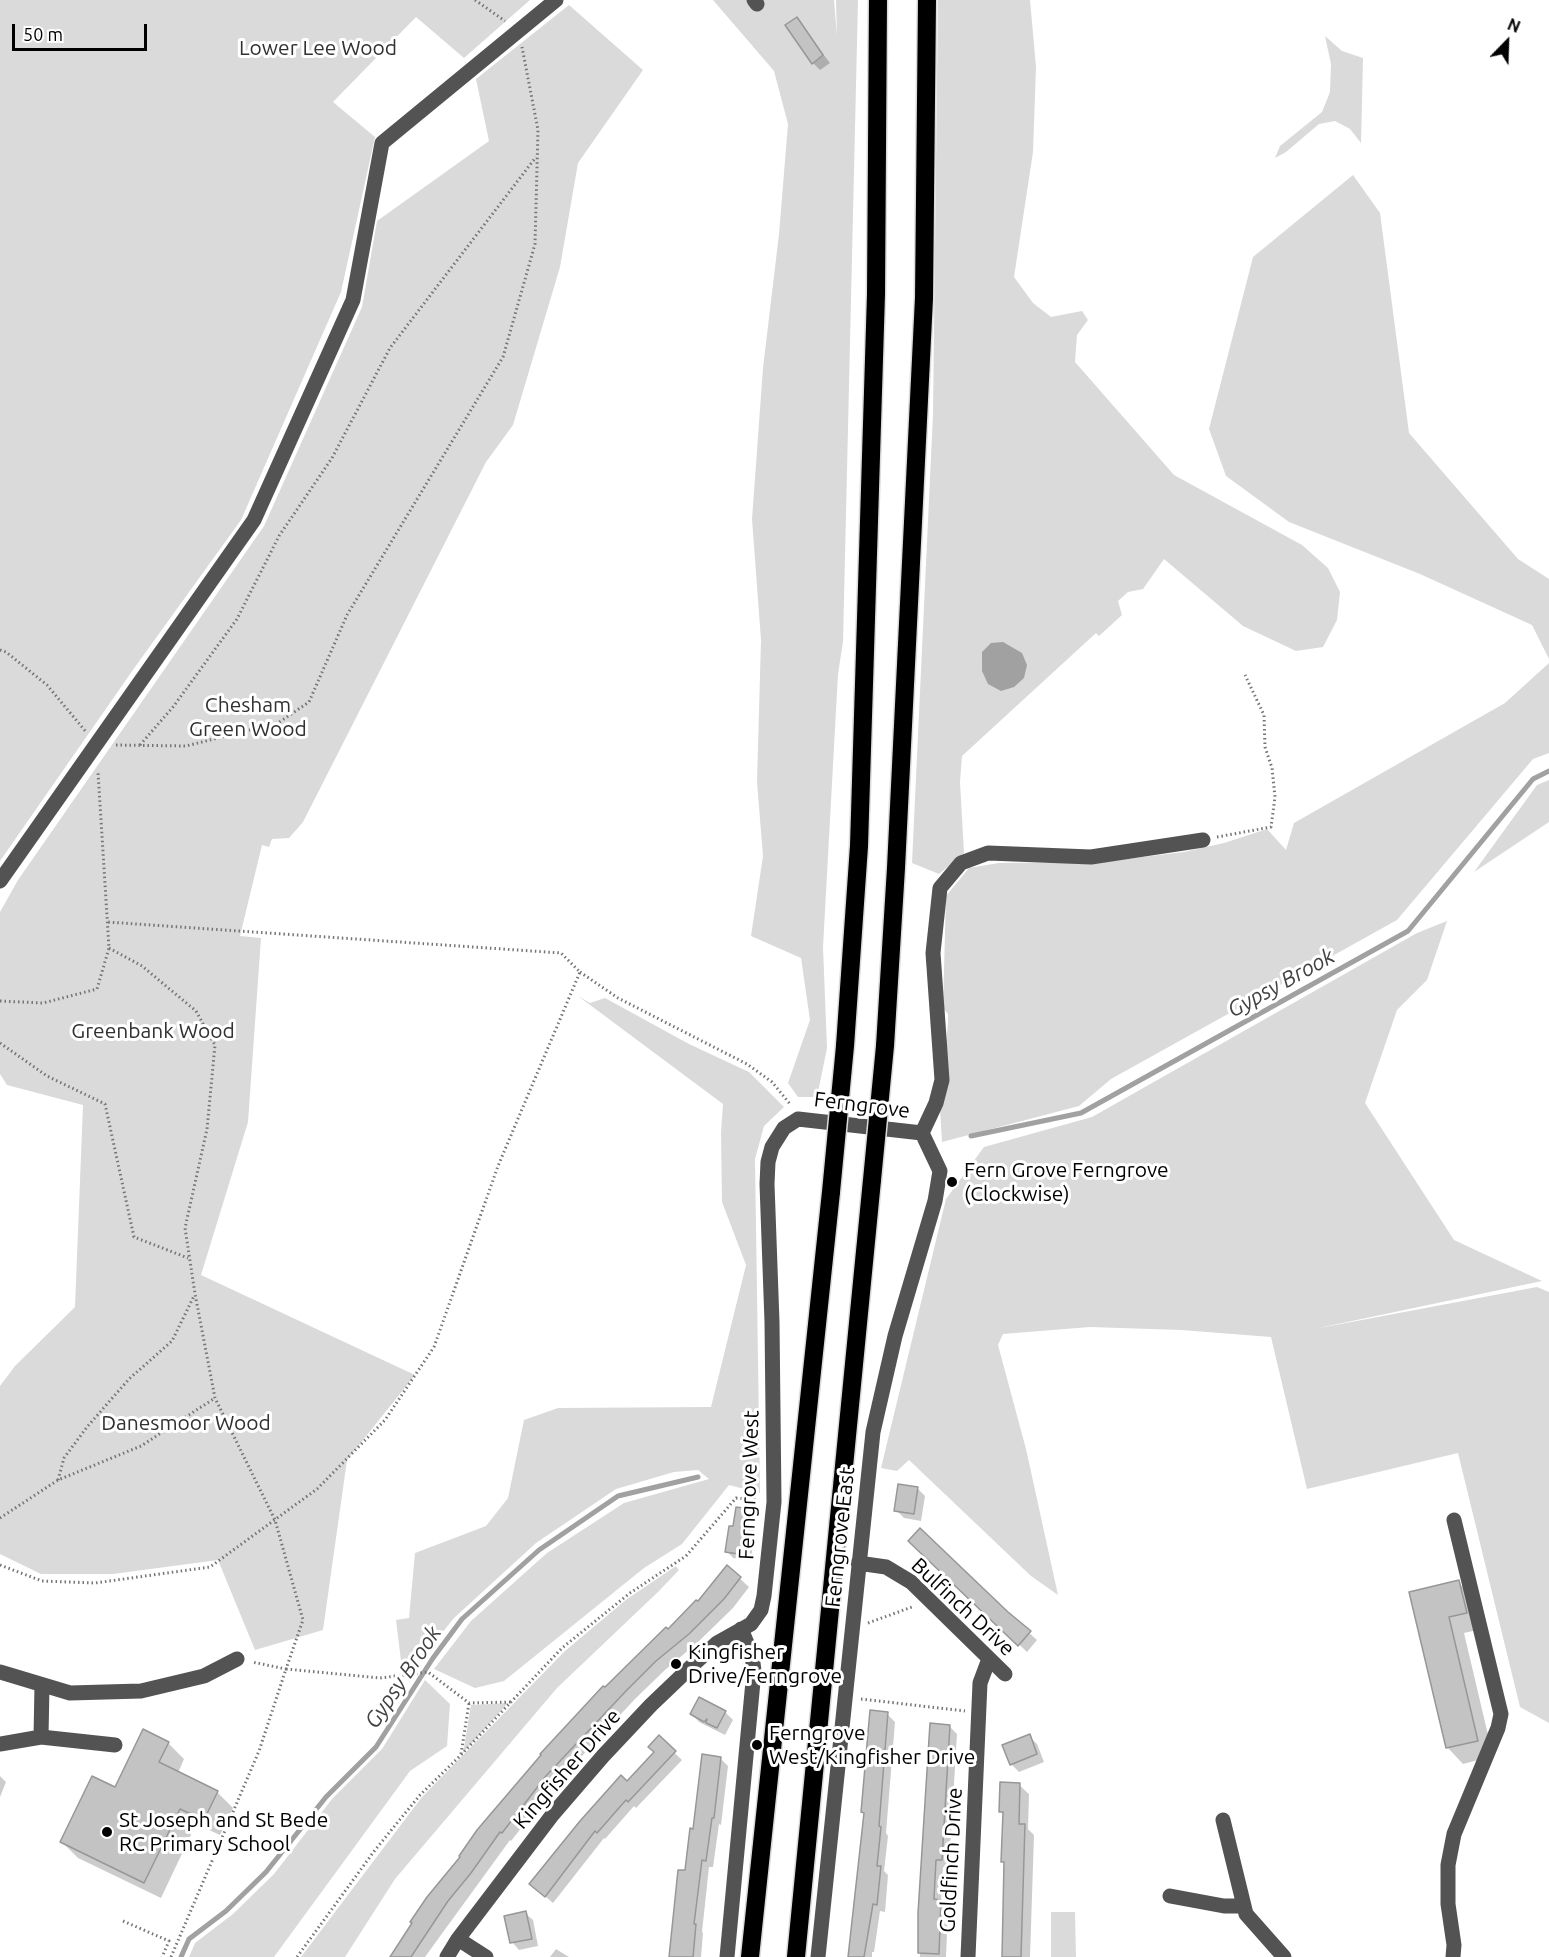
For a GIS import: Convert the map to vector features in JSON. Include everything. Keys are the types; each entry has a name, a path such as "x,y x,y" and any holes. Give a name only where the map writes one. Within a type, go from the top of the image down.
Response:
{"highway":[{"path":"750,1957 831,1192 845,1046 859,834 876,294 878,0"},
{"path":"796,1957 885,1046 897,868 923,310 927,0"}],"street":[{"path":"0,881 254,520 353,300 382,142 556,0"},
{"path":"922,1134 936,1103 942,1080 933,953 940,888 961,863 988,853 1092,857 1203,840"},
{"name":"Ferngrove","path":"798,1119 922,1134"},
{"name":"Ferngrove West","path":"741,1629 752,1624 761,1610 774,1502 768,1162 772,1148 784,1128 798,1119"},
{"name":"Ferngrove East","path":"818,1957 873,1432 895,1336 935,1201 940,1171 922,1134"},
{"path":"1453,1957 1454,1945 1448,1904 1448,1865 1454,1834 1502,1714 1454,1520"},
{"name":"Bulfinch Drive","path":"858,1563 886,1568 911,1582 1005,1674"},
{"path":"727,1957 754,1671 752,1655 741,1629"},
{"name":"Kingfisher Drive","path":"447,1957 458,1939 553,1814 603,1756 695,1663 717,1643 741,1629"},
{"path":"0,1672 70,1693 141,1691 204,1676 237,1659"},
{"name":"Goldfinch Drive","path":"968,1957 980,1683 989,1659"},
{"path":"41,1737 42,1685"},
{"path":"0,1744 41,1737 115,1745"},
{"path":"1223,1820 1243,1906 1249,1919 1284,1957"},
{"path":"1170,1896 1224,1906 1243,1906"},
{"path":"458,1939 486,1957"}],"path":[{"path":"96,744 186,746 278,723 309,702 348,615 503,357 535,244 537,130 519,30 475,0"},
{"path":"140,746 173,707 237,619 279,536 332,458 390,348 537,156"},
{"path":"0,650 6,652 47,685 96,744 109,948 97,990 43,1003 0,1001"},
{"path":"1203,840 1271,827 1275,797 1272,768 1265,747 1264,714 1245,675"},
{"path":"107,922 561,953 580,972 618,998 747,1064 772,1082 787,1100 798,1119"},
{"path":"109,948 142,966 196,1011 215,1046 207,1129 185,1228 189,1258 215,1398 275,1520 303,1620 259,1751 171,1957"},
{"path":"0,1565 42,1581 95,1582 210,1567 317,1489 386,1420 434,1347 498,1166 580,972"},
{"path":"0,1043 47,1076 105,1104 134,1237 189,1258"},
{"path":"58,1480 64,1458 87,1427 129,1379 172,1341 195,1294"},
{"path":"0,1518 58,1480 141,1446 215,1398"},
{"path":"297,1957 375,1850 420,1795 513,1702 562,1648 630,1593 686,1556 736,1498 774,1502"},
{"path":"852,1622 866,1624 915,1606 925,1596"},
{"path":"237,1659 286,1669 380,1678 428,1672 470,1703 513,1702"},
{"path":"844,1697 979,1713"},
{"path":"460,1756 470,1703"},
{"path":"123,1921 169,1941 162,1957"}],"green space":[{"name":"Lower Lee Wood","path":"0,0 530,0 464,58 416,17 333,102 375,137 341,292 241,520 0,861"},
{"path":"713,0 834,0 837,36 836,0 858,0 843,642 838,674 823,947 827,1048 817,1097 798,1097 788,1083 810,1020 801,958 751,936 763,856 757,782 761,640 752,519 763,368 779,234 788,124 774,71"},
{"path":"938,0 1030,0 1036,67 1033,152 1014,277 1033,303 1051,317 1082,311 1088,320 1077,335 1075,362 1174,475 1302,545 1328,568 1340,592 1337,620 1323,647 1296,651 1243,626 1164,559 1143,589 1128,592 1118,601 1122,615 1099,636 1096,633 962,756 960,782 964,853 939,874 912,863 933,414"},
{"path":"569,5 643,70 578,163 560,267 513,425 486,462 303,822 289,838 272,839 269,847 262,845 240,936 261,938 248,1122 201,1275 415,1375 347,1460 323,1630 255,1650 218,1560 113,1574 41,1574 0,1554 0,1386 15,1366 75,1307 83,1105 7,1085 0,1074 0,912 18,880 264,526 362,307 377,221 489,141 476,79"},
{"path":"1325,36 1342,51 1363,58 1361,143 1350,129 1335,121 1319,124 1286,152 1275,158 1280,146 1322,112 1330,92 1331,64"},
{"path":"1353,175 1380,213 1409,433 1518,559 1549,579 1549,659 1532,625 1420,574 1289,522 1226,476 1209,429 1253,257"},
{"path":"1549,663 1549,753 1533,759 1397,920 1111,1079 1079,1106 942,1142 940,1109 948,1023 948,1014 943,1008 946,896 969,868 999,863 1101,862 1184,852 1224,843 1267,829 1286,850 1294,823 1505,703"},
{"path":"1549,780 1549,822 1474,872 1537,785"},
{"path":"1447,921 1427,980 1397,1010 1365,1103 1454,1240 1542,1281 1314,1329 1537,1287 1549,1292 1549,1723 1520,1707 1458,1453 1307,1489 1271,1337 1181,1330 1090,1327 1003,1334 998,1345 1026,1449 1058,1595 1031,1576 909,1460 897,1471 881,1468 946,1199 984,1147 1092,1117 1417,933"},
{"path":"578,996 590,1003 605,998 689,1044 749,1072 784,1107 764,1126 755,1159 760,1493 729,1485 682,1544 644,1568 504,1681 475,1688 434,1669 471,1621 547,1553 624,1503 709,1479 698,1470 674,1472 616,1489 536,1543 454,1618 413,1669 401,1661 396,1620 409,1618 415,1553 486,1526 508,1498 524,1420 558,1408 711,1407 746,1265 722,1202 723,1104"},
{"path":"676,1566 679,1570 658,1592 557,1688 395,1879 345,1957 301,1957 422,1797 565,1651 627,1599"},
{"path":"425,1680 450,1704 447,1746 410,1771 274,1957 189,1957 195,1943 233,1914 274,1874 332,1799 382,1749"},
{"path":"508,1703 463,1753 471,1705"},
{"path":"1051,1912 1075,1912 1076,1957 1051,1957"}],"shaded area":[{"path":"1003,642 1022,653 1027,665 1024,678 1014,687 1001,691 988,684 982,671 982,652 991,643"}],"building":[{"path":"797,17 823,55 812,64 785,25"},
{"path":"898,1484 918,1487 914,1514 894,1511"},
{"path":"736,1507 750,1509 745,1555 725,1552 729,1526 733,1526"},
{"path":"920,1528 1031,1631 1018,1646 908,1541"},
{"path":"727,1565 741,1577 724,1599 689,1634 656,1661 546,1776 448,1901 411,1957 390,1957 427,1897 460,1857 477,1830 540,1754 603,1686 605,1687 666,1627 668,1629 696,1600 698,1601"},
{"path":"1459,1580 1467,1613 1449,1617 1478,1741 1446,1748 1409,1592"},
{"path":"699,1697 726,1711 717,1728 706,1723 707,1719 704,1722 690,1714"},
{"path":"870,1710 888,1712 877,1866 881,1866 877,1905 873,1904 864,1957 848,1957 864,1813 861,1812"},
{"path":"930,1723 950,1725 942,1860 936,1860 934,1899 941,1900 939,1954 918,1953 918,1913"},
{"path":"143,1729 169,1742 159,1762 218,1791 204,1820 180,1809 144,1883 60,1842 92,1776 115,1787"},
{"path":"1030,1734 1037,1754 1010,1765 1002,1745"},
{"path":"659,1735 676,1751 628,1802 626,1800 597,1833 595,1831 545,1897 529,1884 621,1775 627,1781 654,1752 648,1747"},
{"path":"702,1754 721,1757 714,1818 712,1818 706,1861 702,1860 694,1924 696,1924 693,1957 669,1957 678,1870 685,1870 690,1828 693,1829"},
{"path":"1000,1782 1020,1783 1019,1824 1025,1824 1021,1957 1002,1957 1004,1862 1001,1862 1003,1812 999,1812"},
{"path":"526,1911 532,1939 510,1943 504,1916"}],"waterway":[{"name":"Gypsy Brook","path":"971,1136 1081,1113 1408,931 1533,779 1549,771"},
{"name":"Gypsy Brook","path":"181,1957 189,1939 226,1911 266,1872 326,1797 376,1747 433,1658 462,1619 539,1550 618,1496 698,1477"}],"place":[{"name":"Fern Grove Ferngrove (Clockwise)","path":"952,1182"},
{"name":"Kingfisher Drive/Ferngrove","path":"676,1664"},
{"name":"Ferngrove West/Kingfisher Drive","path":"757,1745"},
{"name":"St Joseph and St Bede RC Primary School","path":"107,1832"}],"park label":[{"name":"Chesham Green Wood","path":"248,717"},
{"name":"Greenbank Wood","path":"153,1031"},
{"name":"Danesmoor Wood","path":"186,1423"}]}
